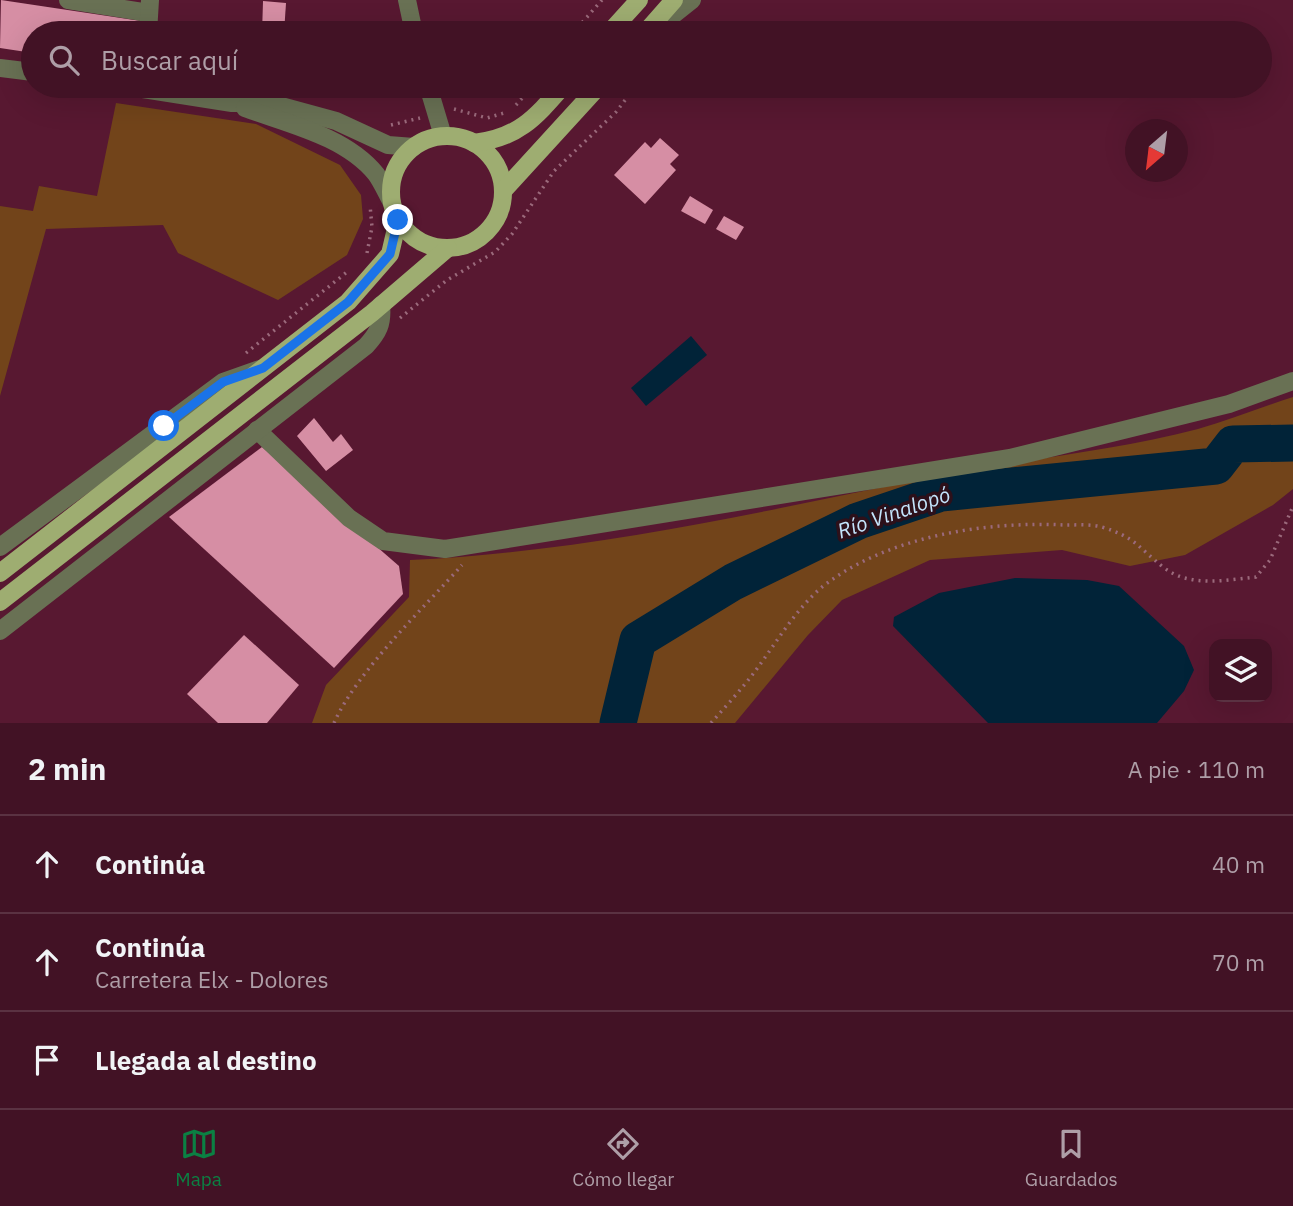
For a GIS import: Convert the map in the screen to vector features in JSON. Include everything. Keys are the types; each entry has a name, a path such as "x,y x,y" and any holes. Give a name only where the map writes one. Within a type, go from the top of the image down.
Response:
{"main road":[{"path":"620,21 639,0"},
{"path":"656,21 674,0"},
{"path":"474,143 495,163 503,191 501,208 487,230 466,245 449,248 425,244 398,220 392,203 395,172 414,147 443,136 474,143 498,141 520,130 551,98"},
{"path":"503,191 588,98"},
{"path":"0,573 348,302 390,254 398,220"},
{"path":"0,602 449,248"}],"street":[{"path":"68,0 150,7"},
{"path":"407,0 411,21"},
{"path":"666,21 692,0"},
{"path":"0,68 21,71"},
{"path":"205,98 232,103 304,128 332,142 376,174 392,203"},
{"path":"432,98 443,136"},
{"path":"232,103 270,103 305,110 388,145 414,147"},
{"path":"0,631 366,346 383,321 380,305"},
{"path":"0,548 223,382 263,368"},
{"path":"257,430 349,518 383,541 445,549 1010,458 1230,404 1293,380"}],"path":[{"path":"584,21 602,0"},
{"path":"366,137 372,129 421,118 437,110 453,109 487,118 508,112 521,98"},
{"path":"361,260 366,257 372,227 368,196"},
{"path":"243,355 351,269"},
{"path":"711,723 753,674 790,622 821,588 862,561 910,544 957,533 1029,523 1099,526 1131,537 1166,569 1207,583 1256,577 1270,560 1293,506"},
{"path":"334,723 341,708 376,663 481,544"}],"shaded area":[{"path":"116,103 256,124 340,165 361,195 363,219 347,255 278,300 178,253 163,225 46,229 0,396 0,206 33,211 39,186 97,196"},
{"path":"1293,397 1293,489 1273,505 1185,555 1130,566 1062,550 930,560 842,600 808,635 735,723 312,723 326,685 409,597 410,560 540,549 670,529 961,472 1164,437 1210,425"}],"water":[{"path":"691,336 707,355 646,406 631,388"},
{"path":"1015,578 1087,580 1119,586 1184,646 1194,670 1184,691 1157,723 988,723 893,626 894,617 939,593"}],"building":[{"path":"1,0 141,21 21,21 21,51 0,48"},
{"path":"263,1 286,3 285,21 262,21"},
{"path":"660,138 679,155 670,164 676,170 645,204 614,175 645,142 651,148"},
{"path":"690,196 713,210 705,224 681,211"},
{"path":"724,216 744,227 736,240 716,229"},
{"path":"314,418 333,442 341,434 353,450 326,471 297,436"},
{"path":"262,447 399,566 403,594 334,668 169,517"},
{"path":"244,635 299,685 267,723 218,723 187,694"}],"waterway":[{"name":"Río Vinalopó","path":"618,723 638,640 733,582 858,521 941,493 1216,466 1233,444 1293,443"}],"route":[{"path":"164,426 223,382 263,368 348,302 390,254 398,220"}]}
